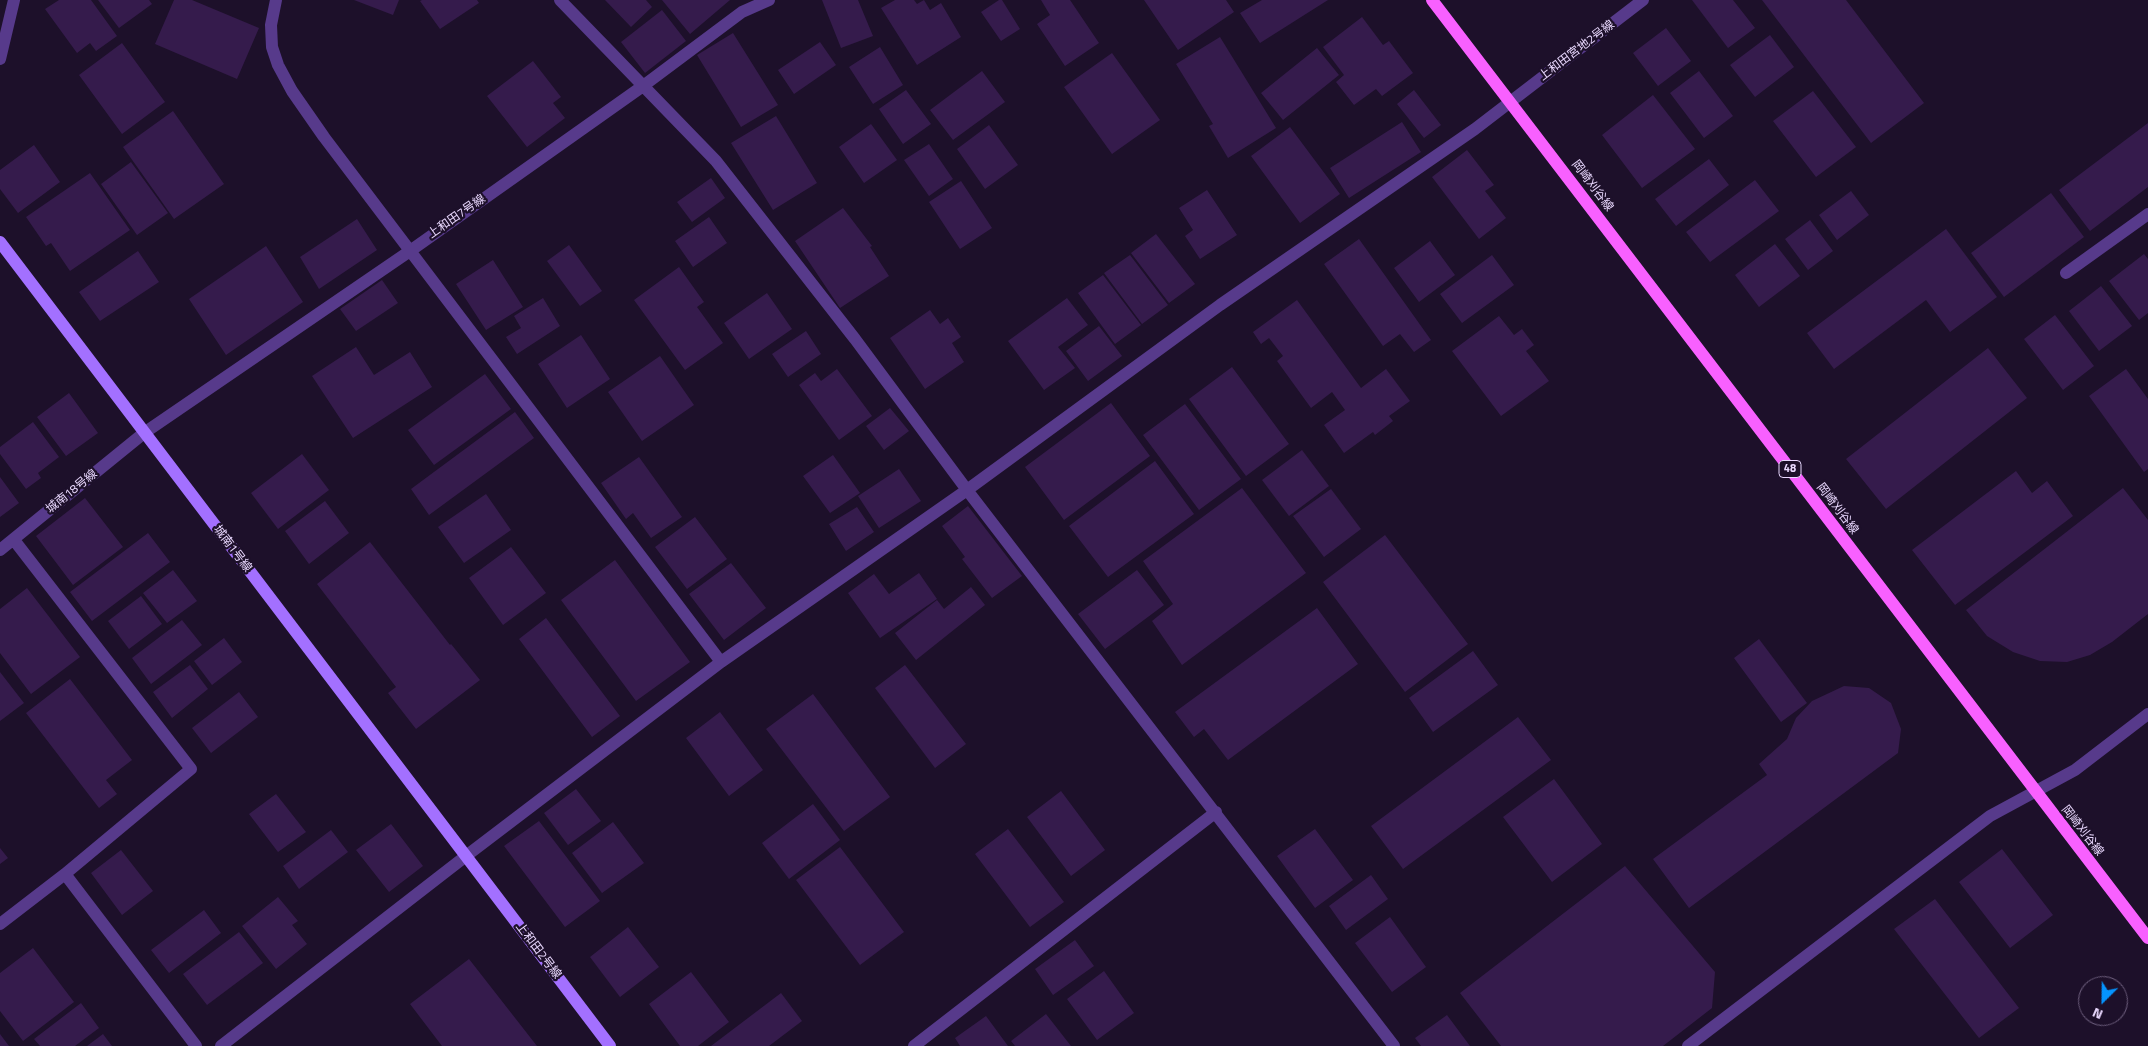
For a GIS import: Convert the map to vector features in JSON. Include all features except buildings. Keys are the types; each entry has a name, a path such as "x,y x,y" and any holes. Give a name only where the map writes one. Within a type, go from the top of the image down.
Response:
{"main road":[{"name":"岡崎刈谷線","path":"1432,0 2148,938"}],"street":[{"path":"0,59 14,0"},
{"path":"276,0 271,25 272,47 278,65 292,91 324,137 721,662"},
{"path":"560,0 716,160 855,339 968,490 1394,1046"},
{"name":"上和田7号線","path":"144,434 410,251 643,86 742,12 769,0"},
{"name":"上和田宮地2号線","path":"221,1046 721,662 968,490 1220,305 1511,102 1643,0"},
{"path":"2066,273 2148,214"},
{"name":"城南1号線","path":"0,242 466,856"},
{"name":"城南18号線","path":"0,550 144,434"},
{"path":"0,924 65,874 191,769 14,540"},
{"path":"1688,1046 1990,816 2075,770 2148,714"},
{"path":"914,1046 1216,812"},
{"name":"上和田2号線","path":"466,856 610,1046"},
{"path":"65,874 196,1046"}]}
